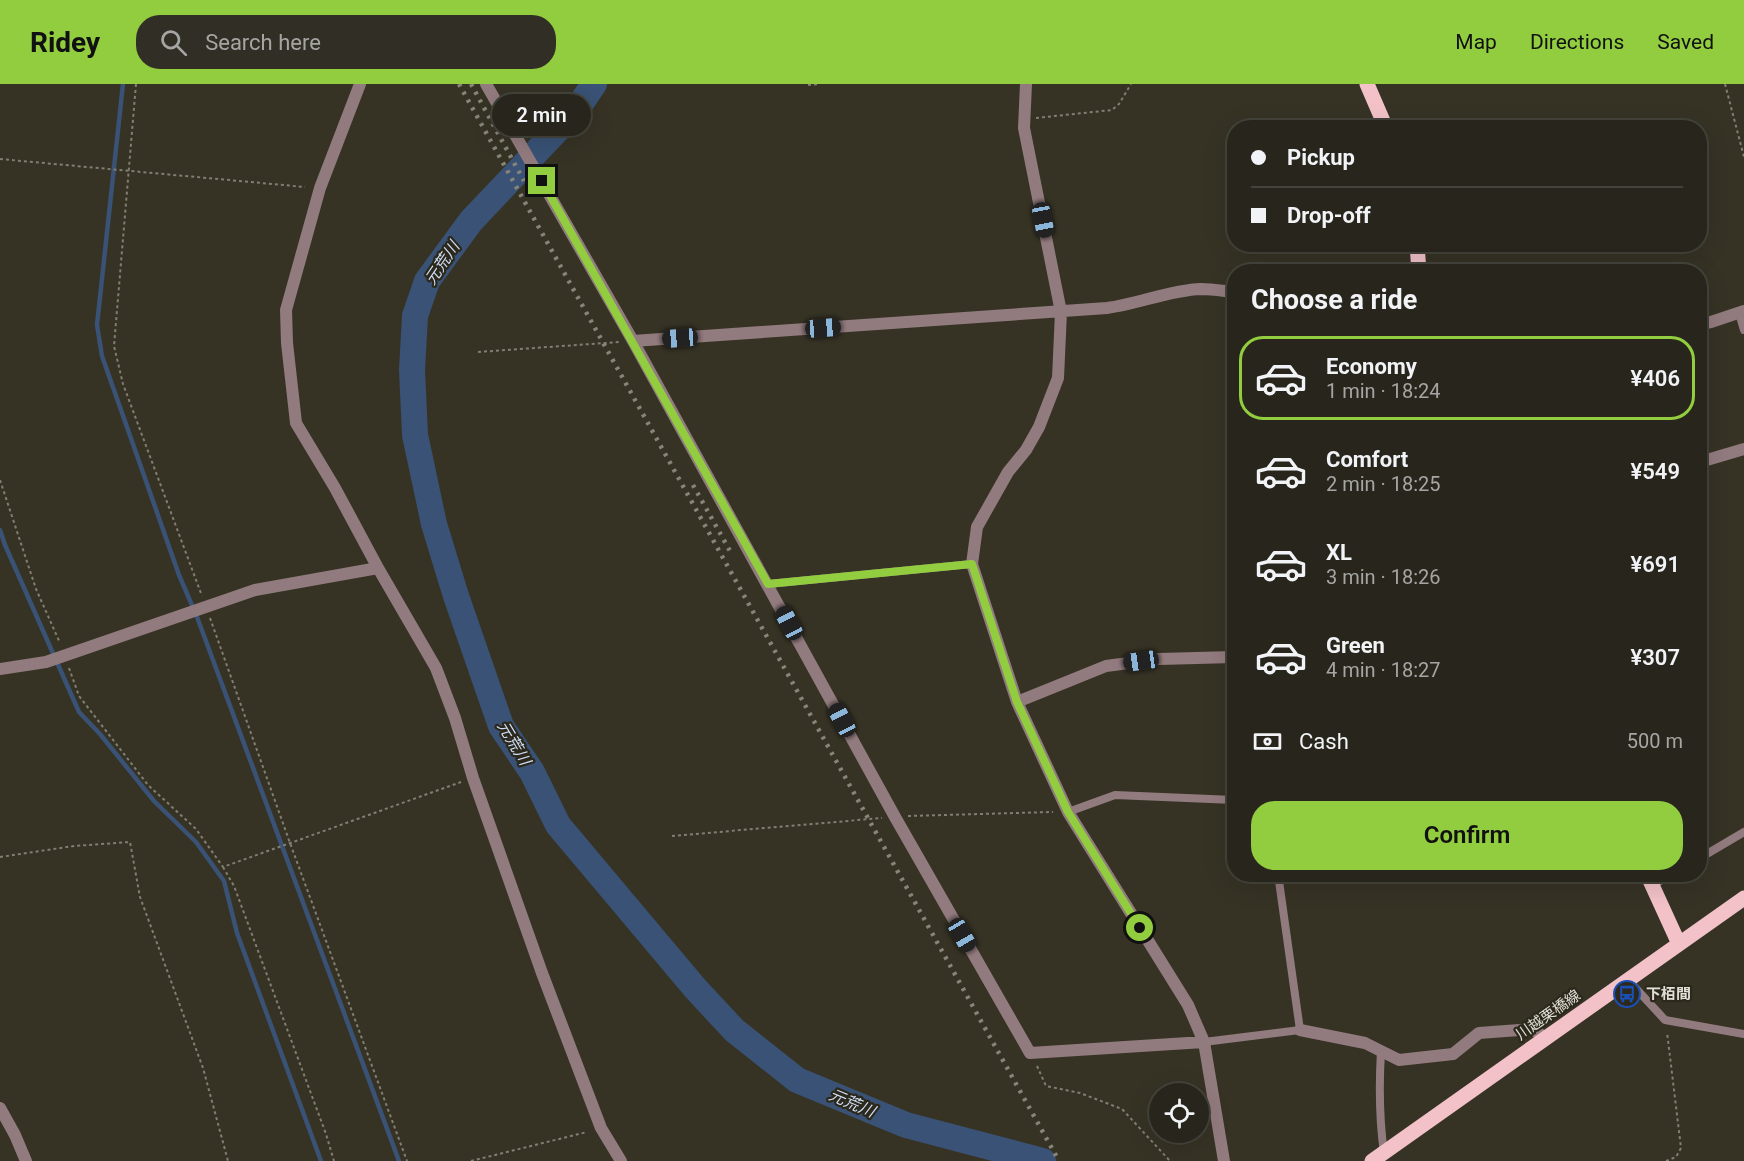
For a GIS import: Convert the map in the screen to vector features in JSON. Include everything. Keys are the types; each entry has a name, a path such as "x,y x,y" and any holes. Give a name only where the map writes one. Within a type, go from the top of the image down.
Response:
{"main road":[{"path":"1367,84 1383,120"},
{"path":"1651,882 1679,944"},
{"name":"川越栗橋線","path":"1378,1157 1744,898"}],"street":[{"path":"360,84 320,188 286,310 287,343 296,423 335,488 435,668 455,718 473,778 542,973 600,1128 621,1161"},
{"path":"1026,84 1024,128 1062,312 1058,378 1039,427 1026,450 1008,472 977,526 972,564 1017,702 1068,812 1188,1005 1204,1042 1224,1161"},
{"path":"487,86 633,341 895,817 1030,1053 1204,1042"},
{"path":"633,341 1062,312 1130,305 1150,298 1200,289 1227,291"},
{"path":"1707,323 1741,312"},
{"path":"1707,460 1744,449"},
{"path":"0,669 46,662 255,590 378,568"},
{"path":"1017,702 1106,666 1159,659 1227,657"},
{"path":"1300,1030 1365,1043 1399,1060 1453,1054 1479,1033 1532,1029 1546,1038"},
{"path":"0,1108 26,1161"}],"lane":[{"path":"1741,312 1744,330"},
{"path":"768,584 972,564"},
{"path":"1068,812 1115,795 1227,800"},
{"path":"1707,854 1744,832"},
{"path":"1204,1042 1300,1030 1279,882"},
{"path":"1629,981 1665,1020 1744,1034"},
{"path":"1378,1157 1381,1051"}],"path":[{"path":"135,84 114,346 123,384 407,1161"},
{"path":"808,85 819,84"},
{"path":"1024,119 1113,110 1131,84"},
{"path":"1725,84 1744,157"},
{"path":"0,159 320,188"},
{"path":"478,352 633,341"},
{"path":"0,480 36,589 65,656 79,696 148,785 196,830 234,886 334,1161"},
{"path":"223,867 473,778"},
{"path":"672,836 895,817 1068,812"},
{"path":"0,857 75,846 130,842 140,897 203,1068 228,1161"},
{"path":"1665,1020 1681,1148 1676,1157 1666,1161"},
{"path":"1030,1053 1046,1086 1080,1093 1122,1109 1170,1161"},
{"path":"471,1161 600,1128"}],"waterway":[{"path":"123,84 97,325 102,356 179,575 197,617 399,1161"},
{"name":"元荒川","path":"594,84 577,109 471,221 427,281 415,316 412,370 415,435 434,524 501,726 532,772 558,825 695,988 734,1030 797,1080 906,1125 1043,1161"},
{"path":"0,530 79,712 100,734 154,801 196,842 224,881 237,933 321,1161"}],"railway":[{"path":"459,84 1059,1161"},
{"path":"471,84 524,181"},
{"path":"693,485 730,551"}],"place":[{"name":"下栢間","path":"1627,994"}],"route":[{"path":"542,181 768,584 972,564 1017,702 1068,812 1140,928"}]}
